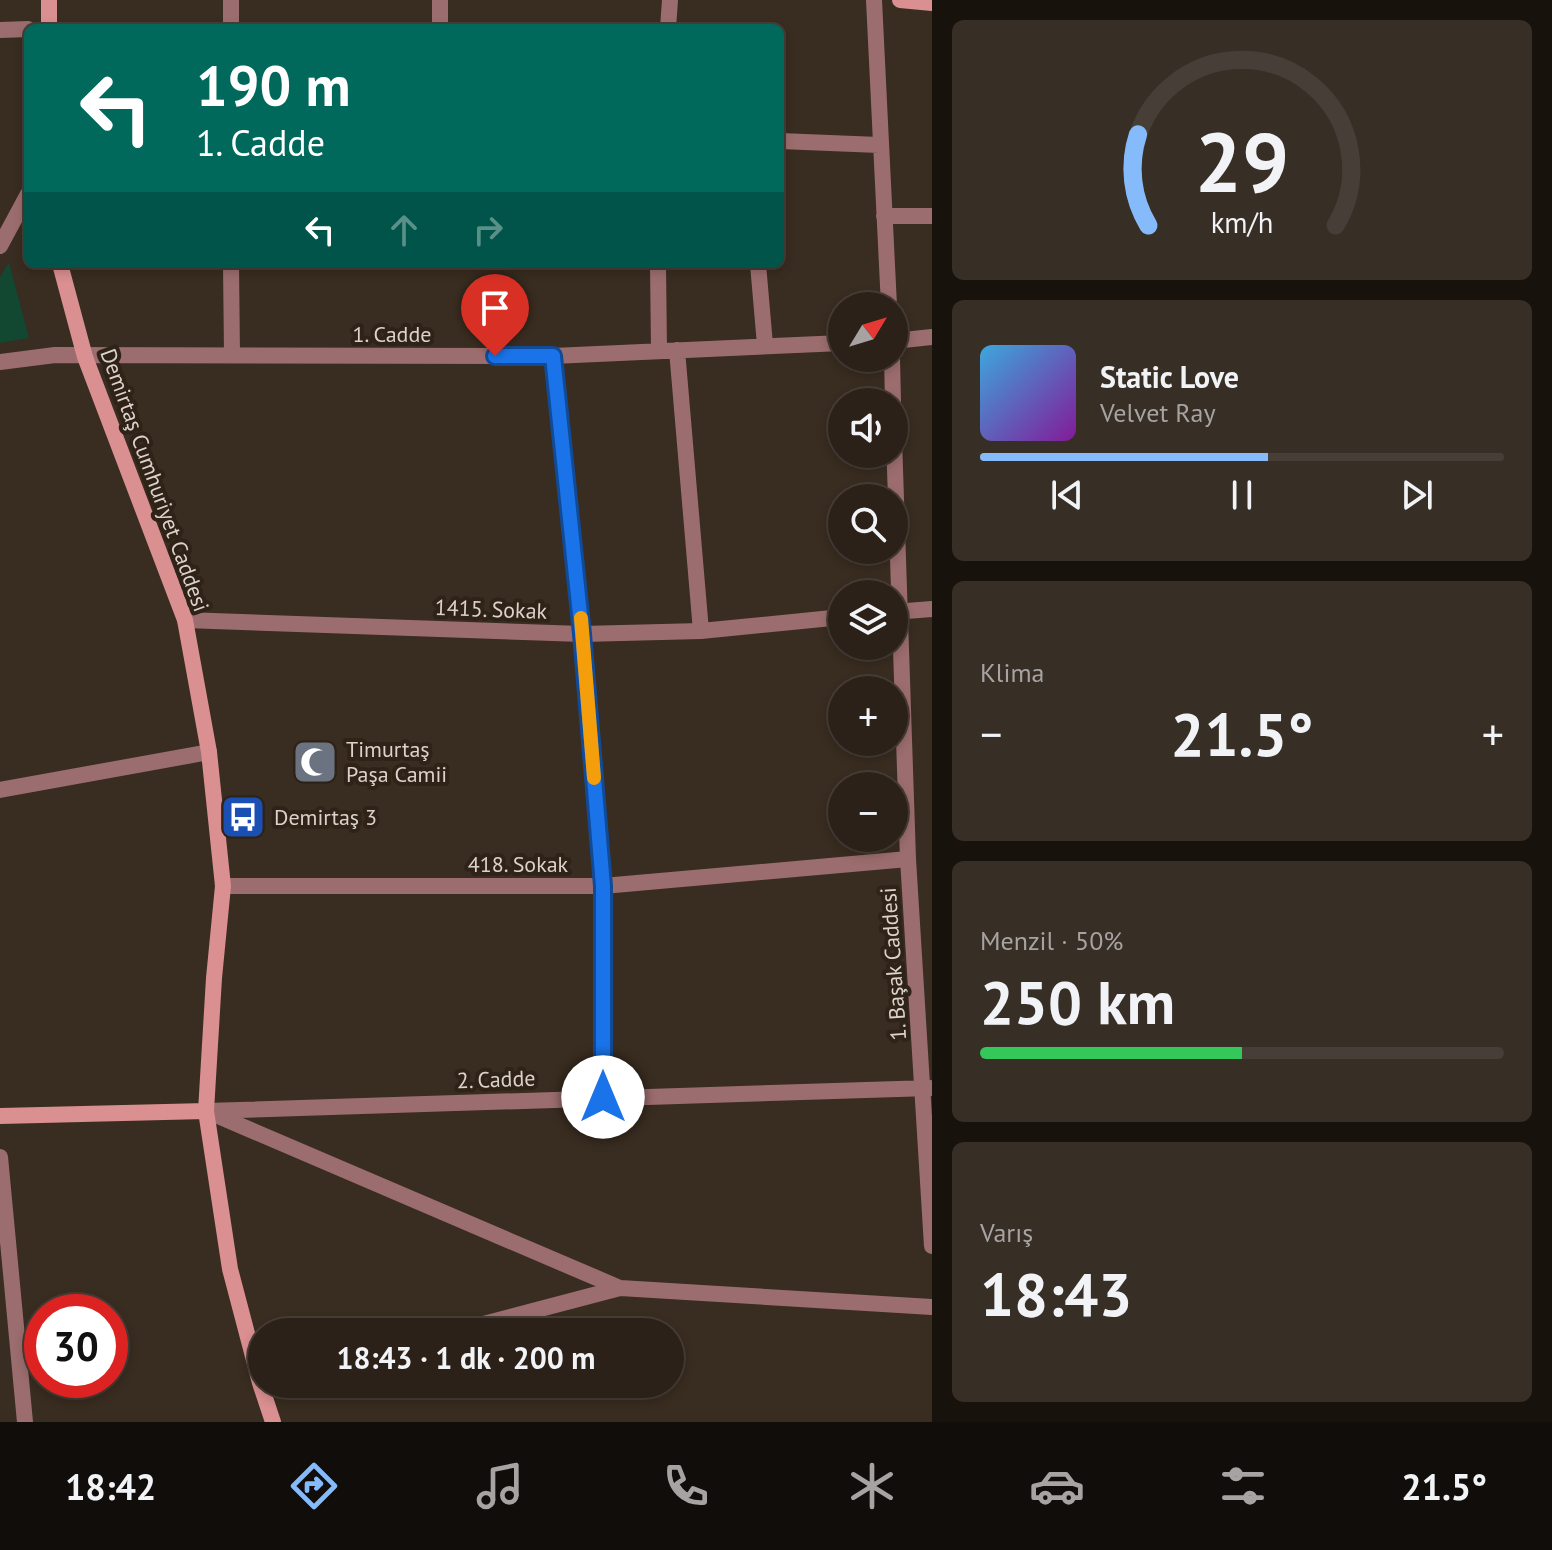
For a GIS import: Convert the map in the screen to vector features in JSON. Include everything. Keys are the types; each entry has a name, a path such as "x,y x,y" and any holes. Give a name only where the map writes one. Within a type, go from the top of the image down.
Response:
{"main road":[{"path":"48,24 49,0"},
{"path":"900,0 932,3"},
{"name":"Demirtaş Cumhuriyet Caddesi","path":"61,268 85,357 185,620 209,752 223,886 206,1111 230,1269 248,1335"},
{"path":"0,1116 206,1111"},
{"name":"Demirtaş Cumhuriyet Caddesi","path":"266,1398 273,1422"}],"street":[{"path":"231,0 231,24"},
{"path":"440,0 440,24"},
{"path":"668,24 670,0"},
{"path":"874,0 888,292"},
{"path":"0,30 24,29"},
{"path":"784,141 879,145"},
{"path":"0,246 24,201"},
{"path":"884,216 932,216"},
{"path":"231,268 232,355"},
{"path":"658,268 659,351"},
{"path":"758,268 765,345"},
{"path":"908,340 932,337"},
{"name":"1. Cadde","path":"0,362 55,355 553,356 828,343"},
{"path":"677,350 701,631"},
{"path":"553,356 582,634 603,886 603,1097"},
{"name":"1. Başak Caddesi","path":"894,468 896,580"},
{"path":"908,610 932,609"},
{"name":"1415. Sokak","path":"185,620 582,634 701,631 828,618"},
{"name":"1. Başak Caddesi","path":"898,660 908,859 927,1089 932,1246"},
{"path":"0,790 209,752"},
{"name":"418. Sokak","path":"223,886 603,886 908,859"},
{"name":"2. Cadde","path":"206,1111 927,1089"},
{"path":"206,1111 620,1288"},
{"path":"0,1157 25,1422"},
{"path":"506,1318 620,1288 932,1307"}],"green space":[{"path":"9,262 29,338 0,343 0,277"}],"slow traffic":[{"path":"581,618 594,778"}],"place":[{"name":"Timurtaş Paşa Camii","path":"315,762"},
{"name":"Demirtaş 3","path":"243,817"}],"route":[{"path":"495,356 553,356 582,634 603,886 603,1097"}]}
